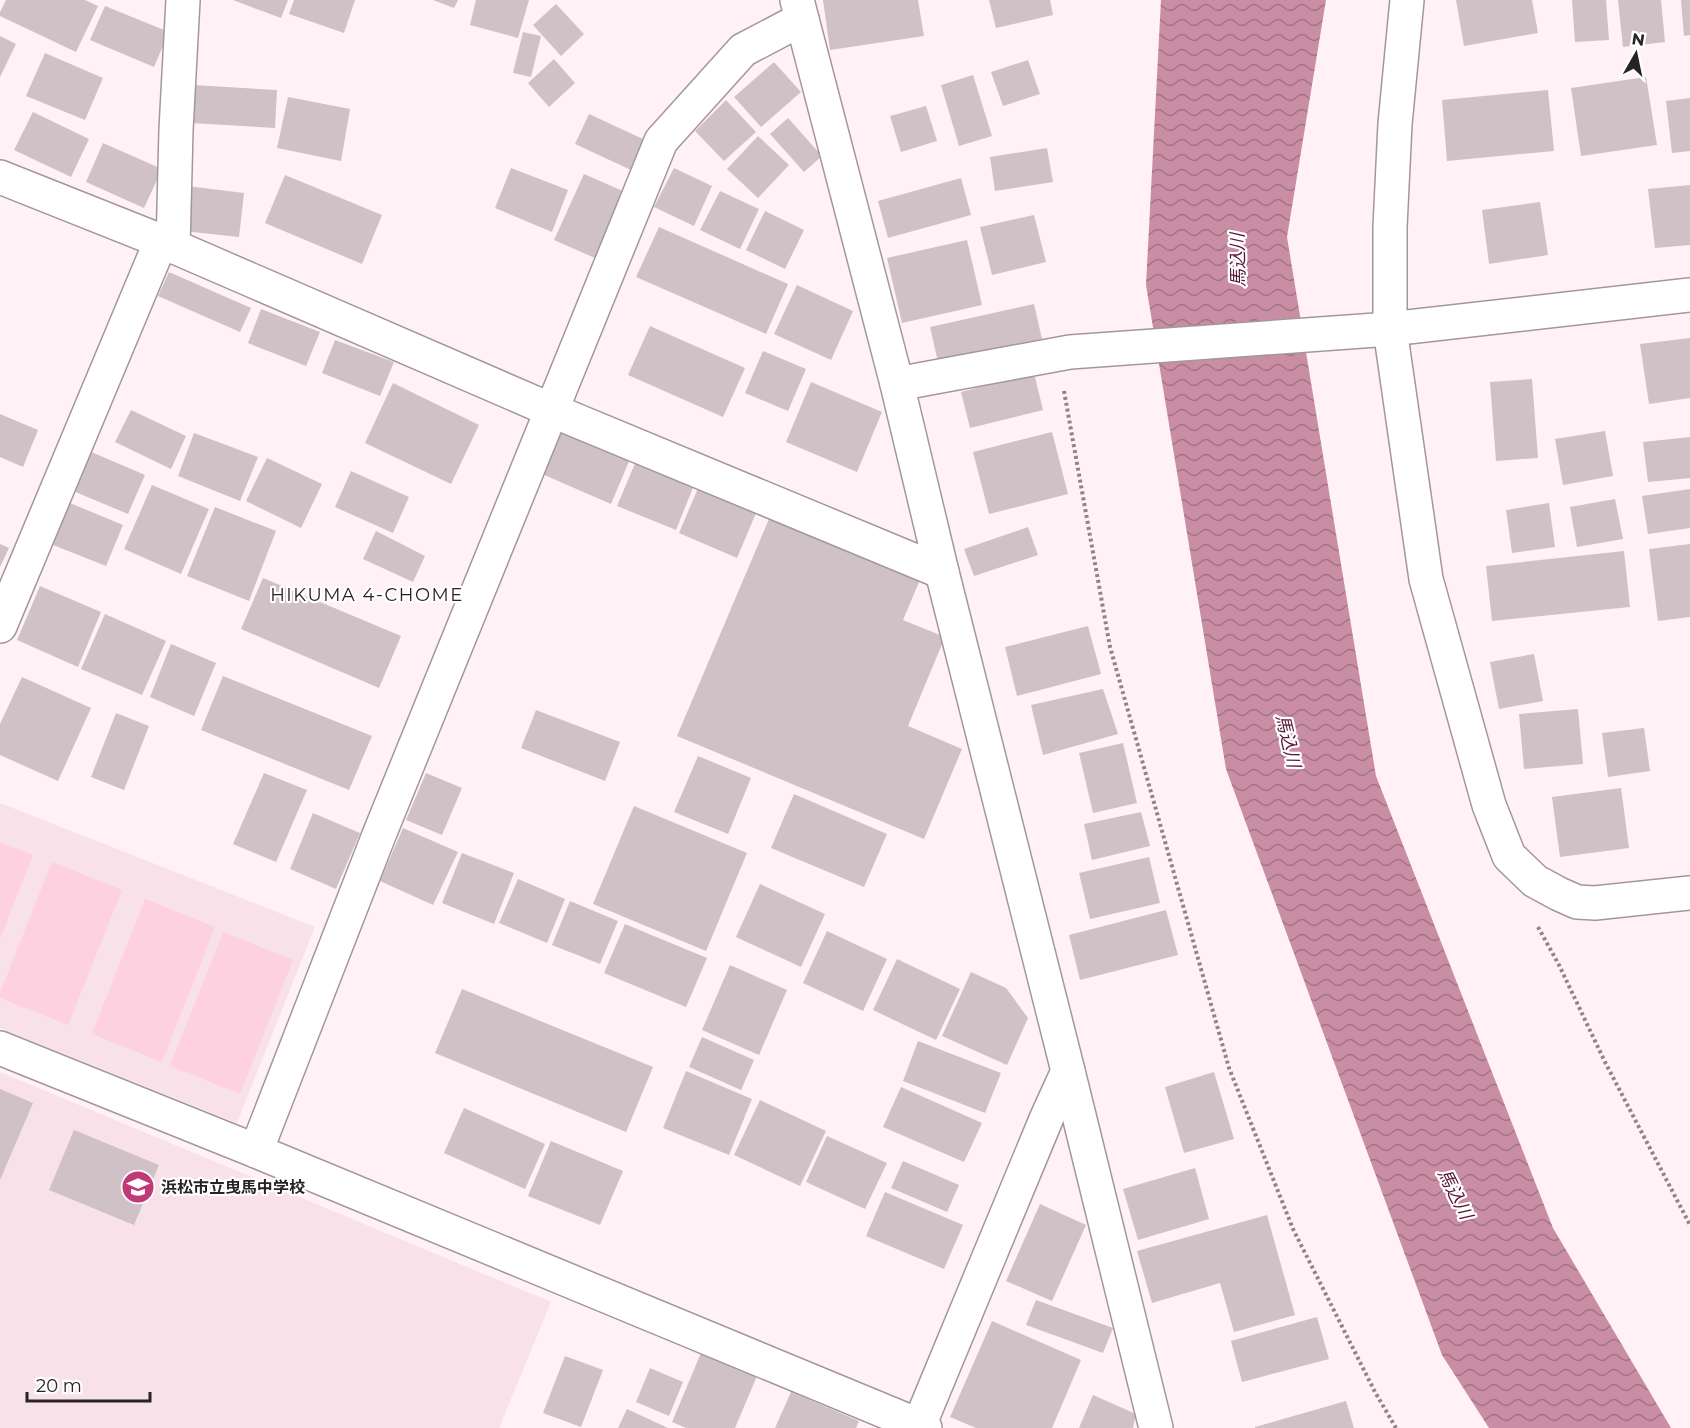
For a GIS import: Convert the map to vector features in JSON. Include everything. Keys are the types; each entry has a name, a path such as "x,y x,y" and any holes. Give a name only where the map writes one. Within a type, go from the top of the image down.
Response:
{"street":[{"path":"0,626 167,244 183,0"},
{"path":"1407,0 1395,124 1383,329 1426,579 1489,805 1509,856 1535,881 1577,902 1595,903 1690,893"},
{"path":"256,1151 380,835 661,141 742,51 799,10 897,384 1156,1428"},
{"path":"0,177 167,244 551,410 942,572"},
{"path":"897,384 1064,353 1383,329 1690,294"},
{"path":"0,1048 256,1151 921,1427 1068,1071"}],"path":[{"path":"1064,353 1110,647 1229,1068 1293,1229 1374,1392 1396,1428"},
{"path":"1535,922 1690,1225"}],"shaded area":[{"path":"0,803 315,927 237,1123 0,1028"},
{"path":"0,842 33,855 0,939"},
{"path":"52,862 122,890 68,1025 0,998"},
{"path":"145,899 215,927 162,1062 92,1034"},
{"path":"223,932 293,960 240,1094 170,1066"},
{"name":"浜松市立曳馬中学校","path":"0,1072 551,1302 499,1428 0,1428"}],"water":[{"name":"馬込川","path":"1161,0 1326,0 1287,237 1376,776 1553,1228 1671,1428 1489,1428 1442,1355 1226,769 1146,285"}],"building":[{"path":"6,0 85,0 98,6 76,52 0,16"},
{"path":"233,0 288,0 281,18"},
{"path":"294,0 355,0 344,33 289,14"},
{"path":"433,0 458,0 454,8"},
{"path":"476,0 529,0 518,38 470,25"},
{"path":"823,0 918,0 924,36 830,50"},
{"path":"989,0 1050,0 1053,15 996,28"},
{"path":"1456,0 1532,0 1538,33 1464,46"},
{"path":"1572,0 1606,0 1609,40 1575,42"},
{"path":"1618,0 1661,0 1665,42 1623,47"},
{"path":"1681,0 1690,0 1690,35 1684,36"},
{"path":"556,4 584,34 561,56 533,25"},
{"path":"105,6 169,32 154,67 90,40"},
{"path":"523,32 541,36 531,77 513,73"},
{"path":"0,36 16,44 0,77"},
{"path":"45,53 103,78 85,120 26,96"},
{"path":"554,59 575,83 549,107 528,83"},
{"path":"1028,60 1040,94 1003,106 991,72"},
{"path":"774,62 801,92 761,127 734,97"},
{"path":"973,75 992,136 959,146 941,85"},
{"path":"1646,77 1657,145 1581,156 1571,88"},
{"path":"193,85 277,90 275,128 191,123"},
{"path":"1548,90 1554,151 1447,161 1442,100"},
{"path":"288,97 350,109 341,161 277,148"},
{"path":"1690,98 1690,151 1672,153 1666,101"},
{"path":"726,100 756,132 724,161 695,131"},
{"path":"926,106 937,141 901,152 890,116"},
{"path":"33,112 89,139 71,177 14,150"},
{"path":"589,114 645,140 631,170 575,144"},
{"path":"788,118 822,156 804,172 770,134"},
{"path":"758,136 789,165 758,198 727,169"},
{"path":"103,143 162,169 144,208 86,182"},
{"path":"1047,148 1053,182 995,191 990,157"},
{"path":"511,168 568,190 552,232 495,208"},
{"path":"674,168 712,186 694,226 654,207"},
{"path":"584,174 625,192 595,258 554,240"},
{"path":"285,175 382,215 362,264 265,223"},
{"path":"961,178 971,215 888,238 878,201"},
{"path":"1690,185 1690,245 1655,248 1648,189"},
{"path":"187,186 244,193 239,237 183,231"},
{"path":"720,191 759,209 740,249 700,230"},
{"path":"1540,202 1548,255 1489,264 1482,210"},
{"path":"765,211 804,230 785,269 746,250"},
{"path":"1034,215 1046,262 992,275 980,227"},
{"path":"659,227 788,284 766,334 636,277"},
{"path":"967,240 982,305 902,323 887,258"},
{"path":"169,272 251,308 240,332 158,296"},
{"path":"797,285 853,311 831,360 774,334"},
{"path":"1034,304 1042,339 938,362 930,327"},
{"path":"261,309 320,332 306,366 248,343"},
{"path":"650,326 745,368 723,417 628,375"},
{"path":"1690,338 1690,398 1649,404 1640,344"},
{"path":"335,340 394,362 380,396 322,373"},
{"path":"763,351 806,369 788,411 745,393"},
{"path":"1034,373 1043,410 970,428 961,392"},
{"path":"1532,379 1538,458 1496,461 1490,382"},
{"path":"811,382 882,412 857,472 786,442"},
{"path":"393,383 479,425 451,484 365,443"},
{"path":"131,410 186,436 171,469 115,442"},
{"path":"0,414 38,430 23,467 0,457"},
{"path":"564,424 633,452 611,504 542,474"},
{"path":"1605,431 1613,476 1563,485 1555,439"},
{"path":"1052,432 1068,494 989,514 973,452"},
{"path":"194,433 258,457 240,501 178,476"},
{"path":"1690,437 1690,478 1648,482 1643,442"},
{"path":"82,448 145,475 128,514 66,488"},
{"path":"639,454 697,478 676,530 617,506"},
{"path":"267,458 322,484 301,528 246,501"},
{"path":"351,471 409,497 393,533 335,507"},
{"path":"701,481 759,506 737,558 679,533"},
{"path":"152,485 209,509 181,574 124,549"},
{"path":"1690,489 1690,528 1648,534 1642,496"},
{"path":"1615,499 1623,539 1577,547 1570,507"},
{"path":"70,503 123,525 106,566 53,545"},
{"path":"1549,503 1555,547 1512,553 1506,510"},
{"path":"215,507 276,531 249,601 187,576"},
{"path":"772,512 922,575 903,620 945,637 908,726 962,749 924,839 677,736"},
{"path":"1028,527 1038,555 974,576 964,549"},
{"path":"376,531 425,556 413,582 363,559"},
{"path":"0,544 9,548 0,567"},
{"path":"1690,544 1690,617 1658,621 1649,549"},
{"path":"1624,551 1630,607 1492,621 1486,566"},
{"path":"263,578 401,636 379,688 241,629"},
{"path":"40,586 101,612 78,667 17,640"},
{"path":"105,614 166,641 142,695 81,669"},
{"path":"1088,626 1101,674 1017,696 1005,647"},
{"path":"171,644 216,663 194,716 150,697"},
{"path":"1534,654 1543,701 1499,709 1490,662"},
{"path":"223,676 372,736 349,790 201,730"},
{"path":"22,677 91,708 58,781 0,755 0,724"},
{"path":"1103,689 1118,734 1043,755 1031,705"},
{"path":"1578,709 1583,764 1524,769 1519,714"},
{"path":"536,710 620,742 605,781 521,748"},
{"path":"116,713 149,726 124,790 91,777"},
{"path":"1644,728 1650,771 1608,777 1602,733"},
{"path":"1123,743 1137,803 1093,813 1079,753"},
{"path":"698,756 751,778 728,834 674,812"},
{"path":"264,773 307,790 276,862 233,844"},
{"path":"426,773 462,788 442,835 406,820"},
{"path":"1621,788 1629,848 1560,857 1552,797"},
{"path":"794,794 887,834 864,887 771,848"},
{"path":"634,806 747,853 706,951 593,904"},
{"path":"1141,812 1150,846 1092,860 1084,824"},
{"path":"313,813 360,833 336,889 290,869"},
{"path":"403,828 458,852 433,905 380,881"},
{"path":"462,853 514,873 494,924 442,903"},
{"path":"1149,857 1160,903 1090,919 1079,873"},
{"path":"518,879 565,899 547,943 499,923"},
{"path":"760,884 825,914 801,967 736,937"},
{"path":"570,901 618,921 600,964 552,945"},
{"path":"1166,910 1178,955 1080,980 1069,935"},
{"path":"625,924 707,958 686,1007 604,973"},
{"path":"827,931 887,959 863,1011 803,983"},
{"path":"897,959 960,989 936,1040 873,1010"},
{"path":"730,965 787,990 759,1055 702,1030"},
{"path":"971,972 1006,988 1028,1018 1007,1065 942,1036"},
{"path":"462,989 653,1067 626,1132 435,1053"},
{"path":"702,1037 754,1060 741,1090 689,1067"},
{"path":"918,1041 1001,1073 985,1113 903,1081"},
{"path":"686,1071 752,1099 729,1155 663,1128"},
{"path":"1214,1072 1234,1139 1184,1153 1165,1087"},
{"path":"901,1087 982,1123 964,1162 883,1127"},
{"path":"0,1089 33,1103 0,1180"},
{"path":"760,1100 826,1131 800,1186 734,1155"},
{"path":"464,1108 545,1144 525,1189 444,1153"},
{"path":"74,1130 159,1165 134,1225 49,1190"},
{"path":"827,1136 887,1163 865,1209 806,1182"},
{"path":"551,1141 623,1171 600,1225 528,1196"},
{"path":"903,1161 959,1185 947,1212 891,1188"},
{"path":"1195,1168 1209,1219 1138,1240 1123,1189"},
{"path":"885,1192 963,1225 944,1269 866,1236"},
{"path":"1040,1204 1086,1225 1052,1301 1006,1281"},
{"path":"1267,1215 1295,1315 1234,1332 1220,1283 1152,1303 1137,1251"},
{"path":"1036,1300 1113,1328 1103,1353 1026,1325"},
{"path":"1317,1317 1329,1359 1242,1382 1231,1341"},
{"path":"992,1321 1081,1360 1052,1428 976,1428 950,1417"},
{"path":"701,1353 757,1376 735,1428 686,1428 672,1422"},
{"path":"565,1356 603,1370 581,1427 543,1413"},
{"path":"650,1368 683,1382 669,1416 636,1402"},
{"path":"791,1392 859,1421 856,1428 775,1428"},
{"path":"1093,1395 1136,1414 1133,1428 1079,1428"},
{"path":"1346,1401 1354,1428 1255,1428 1255,1427"},
{"path":"627,1409 668,1428 618,1428"}],"place":[{"name":"浜松市立曳馬中学校","path":"138,1187"}],"district":[{"name":"HIKUMA 4-CHOME","path":"367,595"}]}
